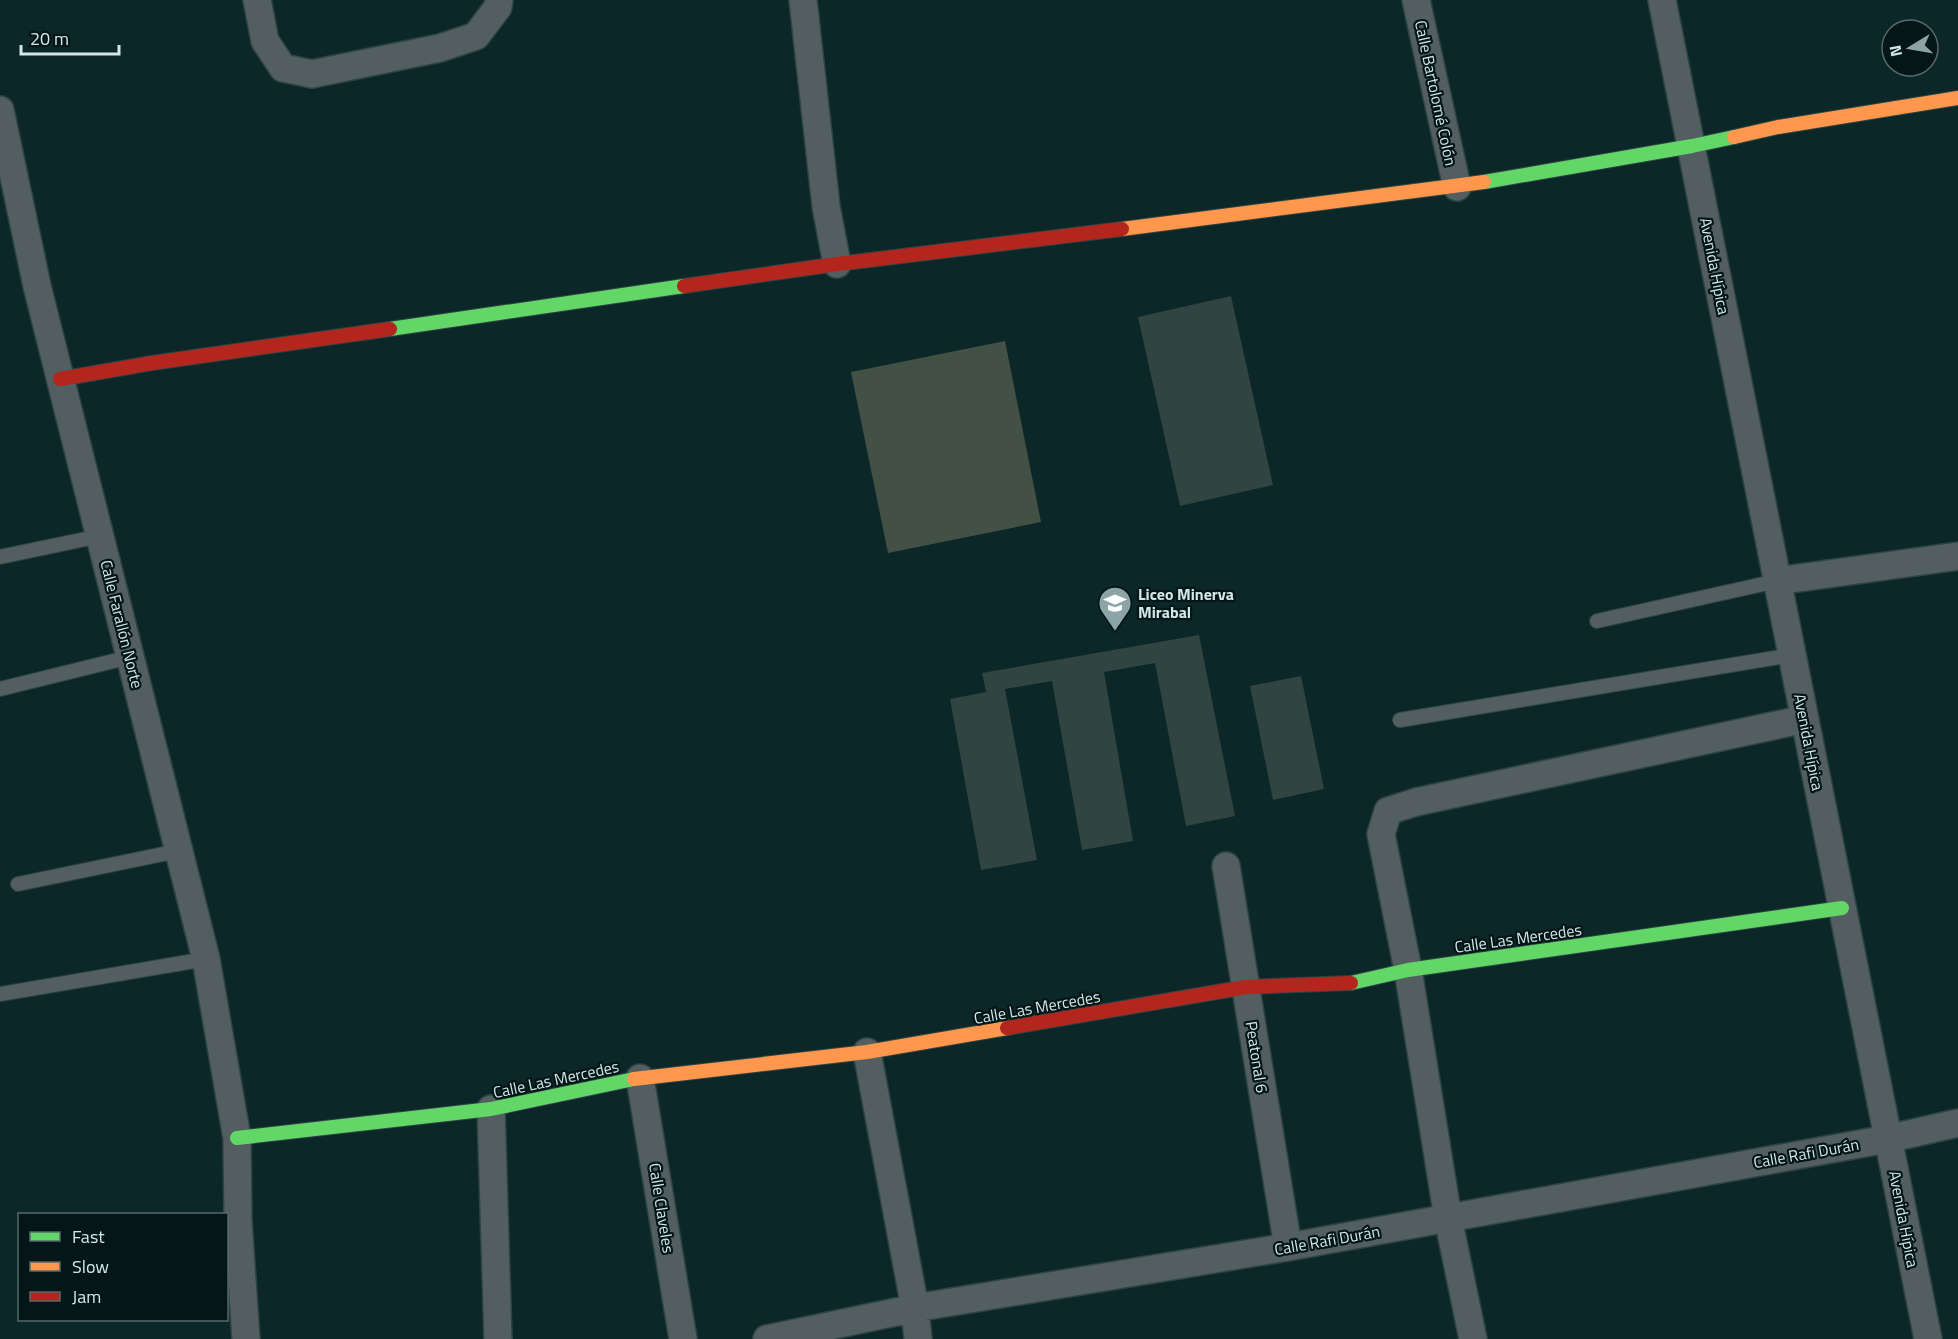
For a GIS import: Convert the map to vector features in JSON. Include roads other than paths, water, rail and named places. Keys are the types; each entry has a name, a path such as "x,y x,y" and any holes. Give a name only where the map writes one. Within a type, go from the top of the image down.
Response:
{"street":[{"path":"257,0 264,41 283,68 312,74 440,48 476,36 498,7 498,0"},
{"path":"803,0 826,206 837,264"},
{"name":"Calle Bartolomé Colón","path":"1416,0 1457,187"},
{"name":"Avenida Hípica","path":"1662,0 1928,1339"},
{"path":"60,379 837,264 1457,187 1692,146 1779,127 1958,98"},
{"name":"Calle Farallón Norte","path":"0,110 37,286 206,959 237,1138 238,1221 246,1339"},
{"path":"1777,580 1958,556"},
{"path":"1473,1339 1448,1218 1408,970 1381,834 1388,811 1427,800 1805,719"},
{"name":"Peatonal 6","path":"1226,867 1288,1247"},
{"name":"Calle Las Mercedes","path":"237,1138 491,1109 640,1078 867,1052 1246,987 1353,983 1408,970 1842,909"},
{"path":"867,1052 915,1308 918,1339"},
{"name":"Calle Claveles","path":"640,1078 683,1339"},
{"path":"491,1109 498,1339"},
{"name":"Calle Rafi Durán","path":"767,1339 915,1308 1288,1247 1887,1139 1958,1123"}],"lane":[{"path":"0,557 100,536"},
{"path":"1597,621 1777,580"},
{"path":"1400,720 1792,655"},
{"path":"0,689 130,657"},
{"path":"18,884 178,851"},
{"path":"0,994 206,959"}],"place":[{"name":"Liceo Minerva Mirabal","path":"1115,632"}]}
